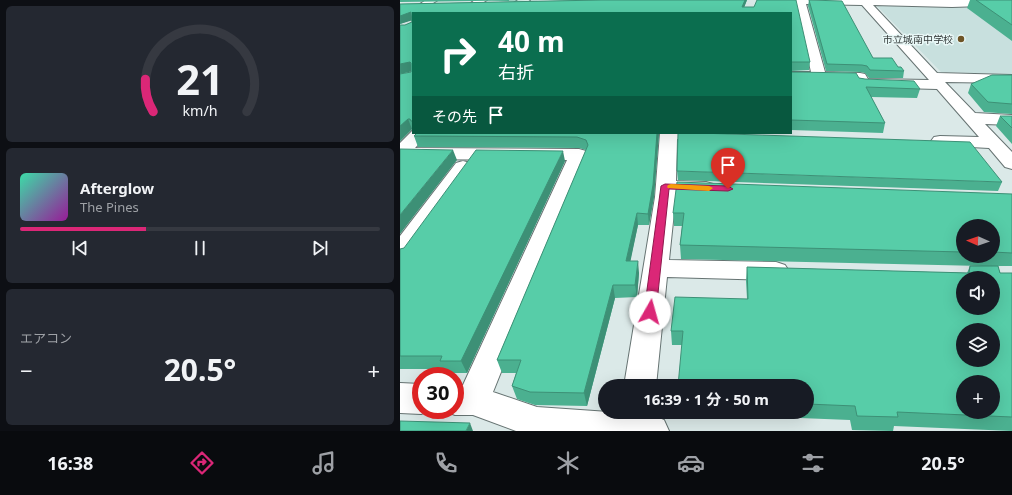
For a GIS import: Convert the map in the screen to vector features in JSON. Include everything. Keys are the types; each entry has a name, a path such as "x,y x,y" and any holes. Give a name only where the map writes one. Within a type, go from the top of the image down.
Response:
{"street":[{"path":"515,5 525,0"},
{"path":"766,0 1006,2"},
{"path":"806,1 819,77"},
{"path":"864,1 1012,163"},
{"path":"418,6 436,3"},
{"path":"460,5 478,3 499,8 515,5 535,4"},
{"path":"792,76 860,77 863,83 1012,79"},
{"path":"971,118 1012,120"},
{"path":"400,153 419,134"},
{"path":"641,379 665,186 669,134"},
{"path":"696,134 724,135"},
{"path":"922,141 993,143"},
{"path":"400,153 579,155 464,400 537,423 640,426"},
{"path":"400,253 474,154"},
{"path":"665,186 728,189"},
{"path":"655,268 798,272"},
{"path":"400,398 412,399"}],"shaded area":[{"name":"市立城南中学校","path":"1012,4 1012,74 941,72 876,5"}],"building":[{"path":"601,0 745,0 742,7 754,7 757,0 796,0 810,62 792,62 792,12 412,12 412,22 411,12 400,16 400,4"},
{"path":"809,0 842,1 873,58 892,58 898,67 901,67 904,71 870,70 867,66 862,65 827,64"},
{"path":"976,0 1012,0 1012,25"},
{"path":"412,22 412,121 408,119 400,126 400,74 411,72 410,62 400,64 400,25 405,25"},
{"path":"792,72 856,73 859,78 865,79 914,81 920,89 866,87 885,123 792,120"},
{"path":"992,75 1012,75 1012,104 988,102 971,84"},
{"path":"1000,116 1012,116 1012,128"},
{"path":"416,134 657,134 653,185 648,214 637,213 626,261 638,261 635,285 613,285 584,393 530,392 512,386 521,360 497,360 588,145 586,140 577,137 414,136"},
{"path":"678,134 729,134 970,142 1002,182 677,171"},
{"path":"400,149 453,150 400,215"},
{"path":"476,150 563,151 461,361 440,361 442,356 400,356 400,249 404,248"},
{"path":"677,182 1012,194 1012,253 1000,252 1000,219 956,219 956,252 680,245 684,213 673,213"},
{"path":"970,266 998,266 999,271 969,271"},
{"path":"747,267 956,273 956,315 1000,315 1000,273 1012,273 1012,417 1000,416 1000,375 956,375 956,415 897,412 898,417 857,416 855,406 814,404 814,379 679,379 683,331 671,331 675,297 748,299"},
{"path":"400,421 470,423 466,431 400,431"}],"slow traffic":[{"path":"671,187 709,188"}],"place":[{"name":"市立城南中学校","path":"961,39"}],"route":[{"path":"650,312 665,197 665,186 728,189"}]}
